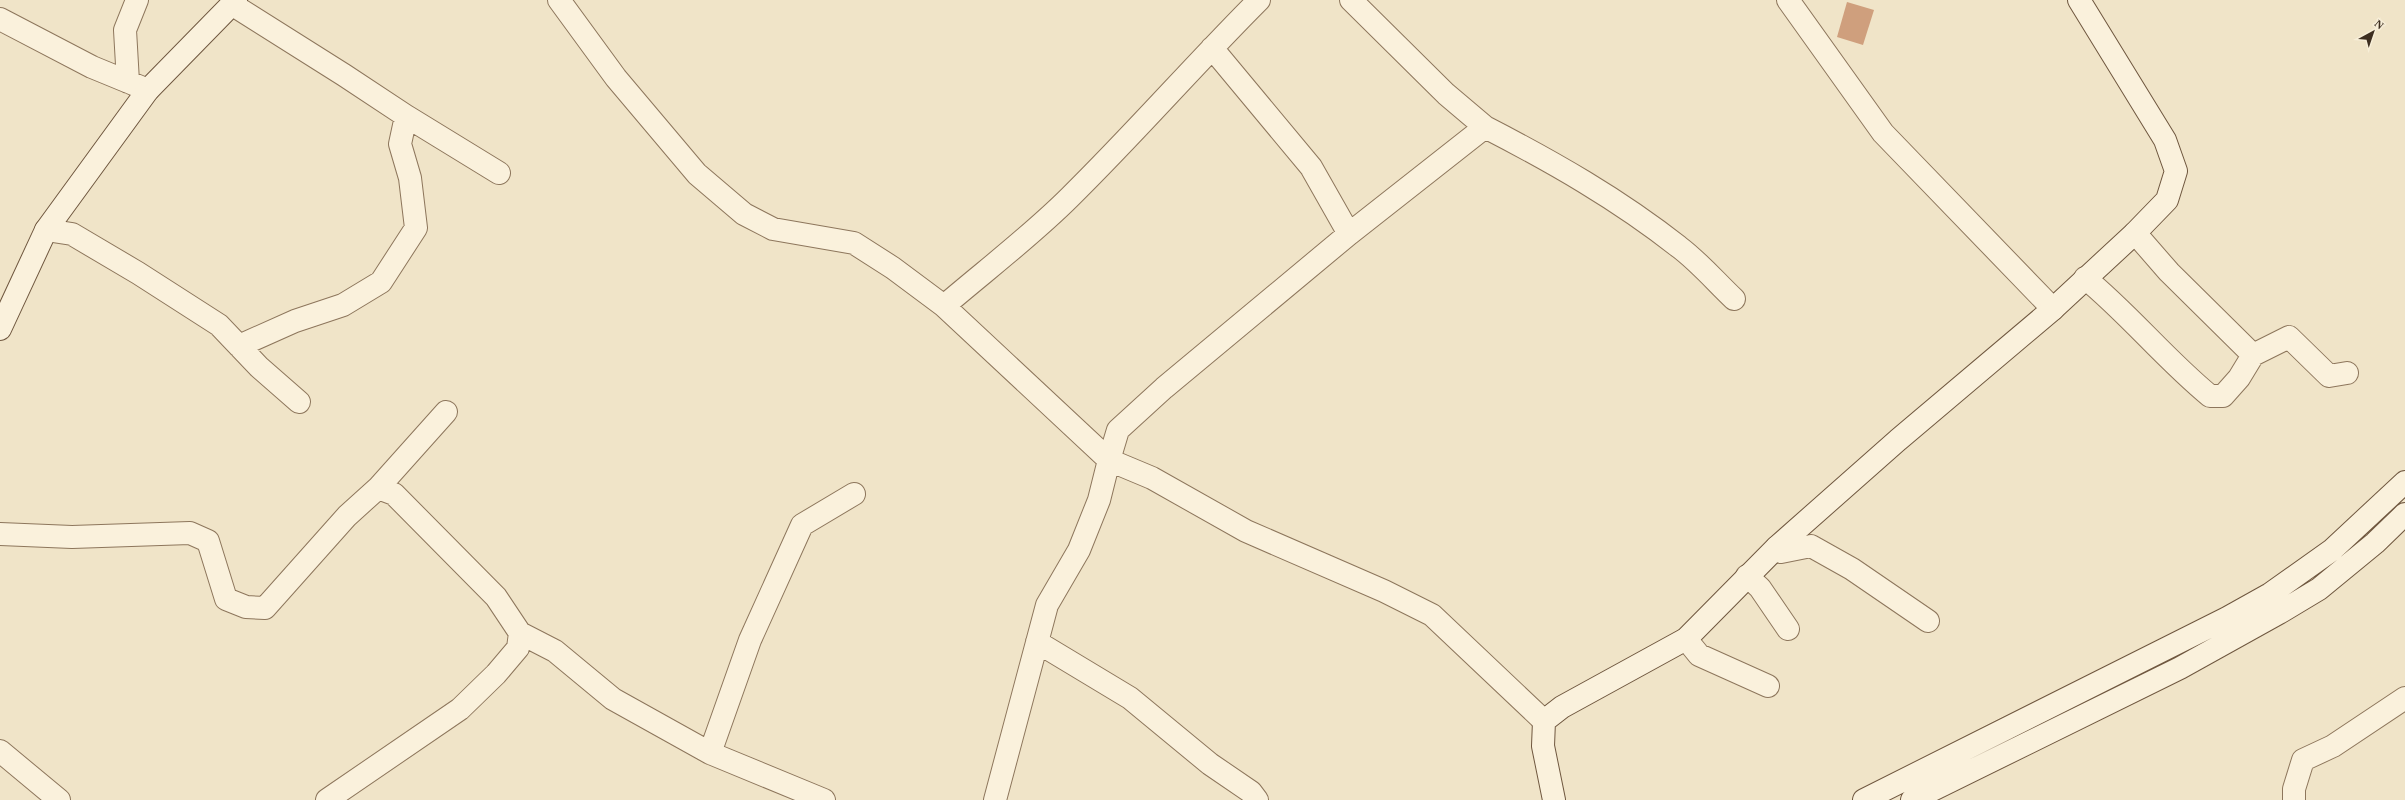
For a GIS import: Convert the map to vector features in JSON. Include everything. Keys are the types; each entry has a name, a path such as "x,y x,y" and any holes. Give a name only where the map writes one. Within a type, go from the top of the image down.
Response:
{"street":[{"path":"128,82 125,30 137,0"},
{"path":"559,0 616,78 697,174 744,214 773,229 854,243 893,268 944,306 1109,460 1152,478 1246,532 1384,591 1432,616 1544,721 1543,746 1554,800"},
{"path":"944,306 1068,199 1114,153 1212,48 1260,0"},
{"path":"1351,0 1446,94 1485,127 1559,165 1613,199 1680,248 1734,300"},
{"path":"1788,0 1883,133 2052,309"},
{"path":"1544,721 1562,707 1686,639 1777,547 1898,440 2052,309 2135,234 2167,200 2176,171 2165,140 2079,0"},
{"path":"0,329 46,230 148,90 234,3 406,116 499,173"},
{"path":"0,18 92,67 148,90"},
{"path":"1212,48 1311,167 1349,234"},
{"path":"239,346 295,321 343,305 382,282 416,228 410,178 400,144 406,116"},
{"path":"995,800 1036,642 1048,604 1079,550 1097,507 1118,430 1164,388 1349,234 1485,127"},
{"path":"46,230 72,234 138,273 219,325 239,346 299,402"},
{"path":"2135,234 2169,272 2253,354"},
{"path":"2085,278 2107,296 2190,380 2210,396 2223,396 2239,378 2253,354 2289,337 2329,376 2348,373"},
{"path":"0,534 72,537 190,533 208,541 226,599 246,607 265,608 347,516 378,488 446,412"},
{"path":"1864,800 2227,618 2270,594 2332,550 2405,482"},
{"path":"378,488 394,494 496,597 520,633 555,651 613,699 710,753 824,800"},
{"path":"710,753 750,640 802,525 854,494"},
{"path":"1912,800 2180,668 2279,613 2319,589 2376,543 2405,514"},
{"path":"1777,547 1781,552 1811,546 1852,569 1928,621"},
{"path":"1747,576 1760,588 1788,629"},
{"path":"327,800 460,709 496,674 518,648 520,633"},
{"path":"1686,639 1699,655 1768,686"},
{"path":"1036,642 1130,698 1210,764 1252,792 1257,800"},
{"path":"2294,800 2294,789 2303,760 2333,746 2405,698"},
{"path":"0,751 59,800"}],"building":[{"path":"1847,2 1874,10 1863,45 1837,37"}]}
